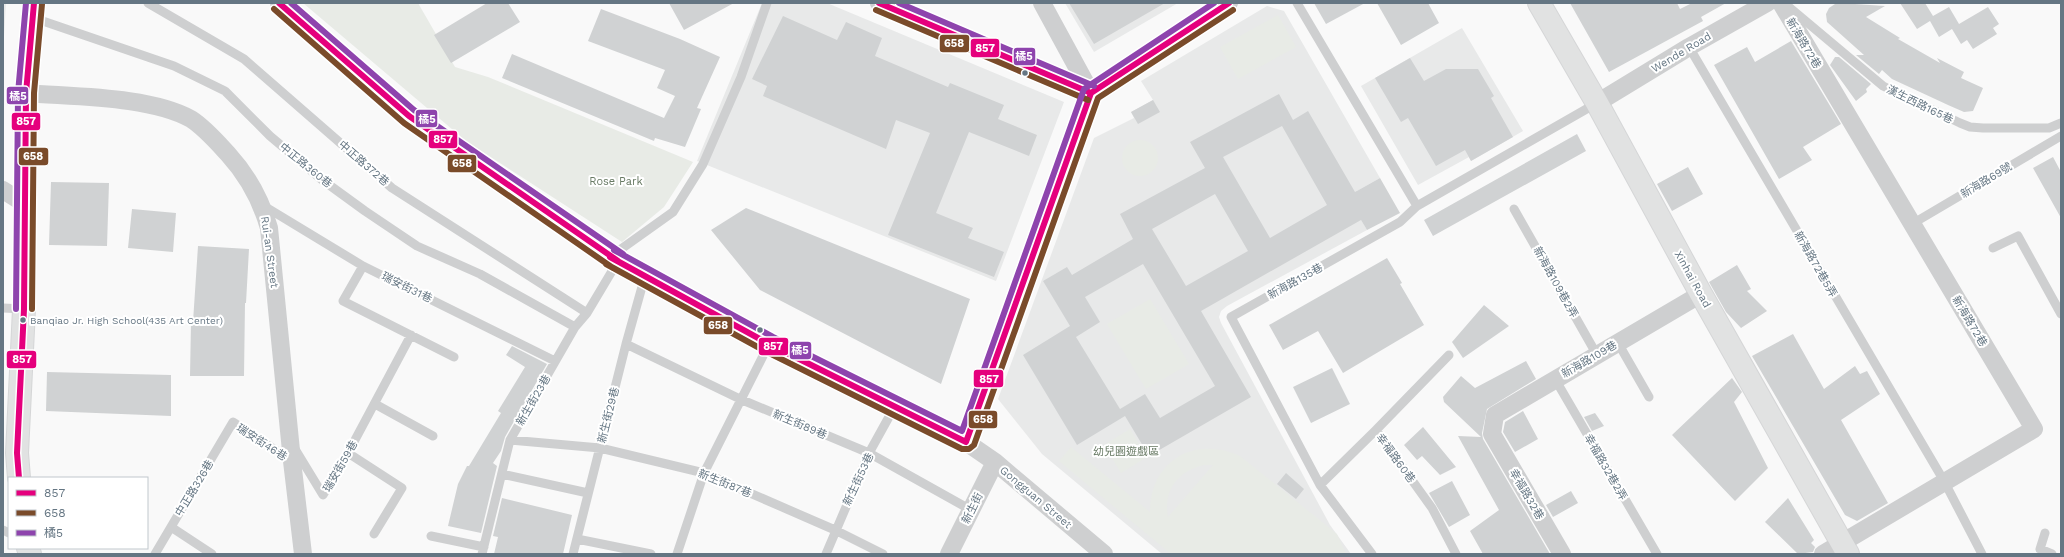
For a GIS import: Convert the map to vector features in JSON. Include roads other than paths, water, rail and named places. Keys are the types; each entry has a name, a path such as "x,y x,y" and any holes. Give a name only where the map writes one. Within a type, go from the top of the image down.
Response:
{"street":[{"name":"Gongguan Street","path":"279,3 409,116 614,259 769,344 966,442 995,462 1104,554"},
{"path":"879,3 1092,93"},
{"path":"1042,3 1092,93"},
{"path":"966,442 1092,93 1230,3"},
{"name":"Xinhai Road","path":"1539,3 1597,103 1701,294 1845,549"},
{"name":"Wende Road","path":"1597,103 1689,47 1767,3"},
{"name":"新海路72巷","path":"1780,3 2034,429 1944,481 1845,549 1823,554"},
{"path":"19,477 13,451 13,309 24,204 26,93 34,11"},
{"name":"Rui-an Street","path":"26,93 138,102 168,109 191,119 214,138 239,166 263,206 269,228 291,452 303,554"},
{"path":"3,190 24,204"},
{"name":"新海路109巷","path":"1492,434 1495,415 1701,294"},
{"name":"幸福路32巷","path":"1492,434 1562,554"},
{"name":"新生街","path":"949,554 995,462"}],"lane":[{"name":"中正路372巷","path":"148,3 244,59 392,188 587,313"},
{"path":"614,259 673,212 704,164 741,77 767,3"},
{"path":"1297,3 1417,206"},
{"name":"漢生西路165巷","path":"1784,3 1883,86 1965,125 1983,128 2049,128 2061,123"},
{"name":"中正路360巷","path":"34,11 174,66 225,91 270,136 321,179 365,211 417,246 480,274 575,327"},
{"name":"新海路72巷5弄","path":"1689,47 1944,481 1982,554"},
{"name":"新海路135巷","path":"1372,554 1320,485 1231,317 1400,222 1417,206 1597,103"},
{"name":"新海路69號","path":"1912,224 2061,136"},
{"name":"瑞安街31巷","path":"263,206 363,266 556,361"},
{"name":"新海路109巷2弄","path":"1514,209 1597,355"},
{"path":"1993,248 2018,236 2061,314"},
{"name":"新生街23巷","path":"483,551 510,440 575,327 587,313 614,259"},
{"path":"363,266 343,301 454,357"},
{"name":"新生街29巷","path":"573,554 626,344 645,276"},
{"name":"瑞安街59巷","path":"291,452 323,495 375,404 411,335"},
{"path":"1618,343 1649,397"},
{"name":"新生街89巷","path":"626,344 740,399 870,453 971,510"},
{"path":"680,553 704,473 769,344"},
{"path":"1376,430 1449,355"},
{"name":"幸福路32巷2弄","path":"1555,379 1657,554"},
{"path":"375,404 433,436"},
{"name":"新生街53巷","path":"826,554 835,530 870,453 895,406"},
{"name":"瑞安街46巷","path":"233,422 291,452"},
{"name":"中正路326巷","path":"155,554 233,422"},
{"name":"幸福路60巷","path":"1320,485 1376,430 1432,508 1456,554"},
{"name":"新生街87巷","path":"510,440 600,448 704,473 835,530 883,554"},
{"path":"348,453 402,488 374,534"},
{"path":"502,474 588,493"},
{"path":"171,527 212,554"},
{"path":"2045,533 2040,550 2052,554"},
{"path":"431,536 483,551"},
{"path":"577,539 651,554"}],"place":[{"name":"Banqiao Jr. High School(435 Art Center)","path":"23,320"}],"park label":[{"name":"Rose Park","path":"616,181"},
{"name":"幼兒園遊戲區","path":"1126,451"}]}
